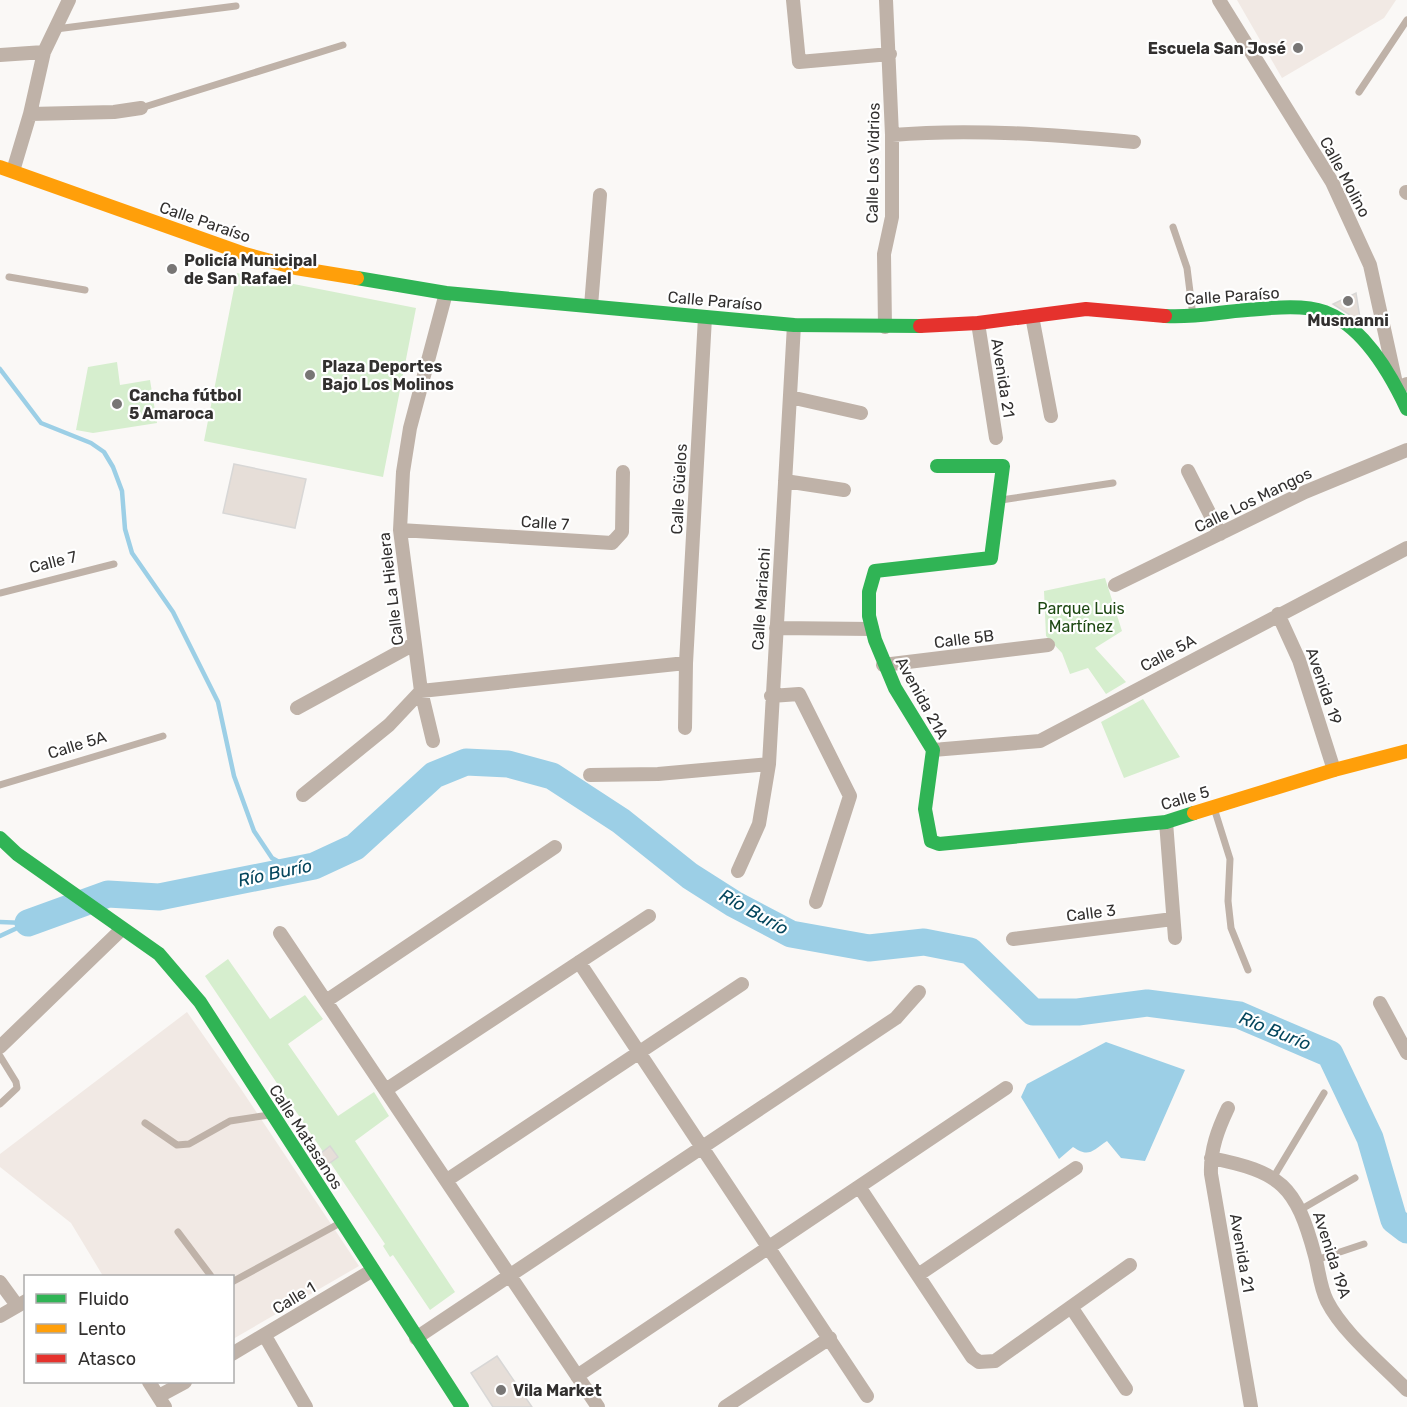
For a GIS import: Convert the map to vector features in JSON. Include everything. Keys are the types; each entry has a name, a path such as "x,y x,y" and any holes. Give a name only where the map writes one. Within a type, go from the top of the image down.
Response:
{"street":[{"path":"7,169 30,114 44,52 69,0"},
{"path":"793,0 799,62 890,54"},
{"name":"Calle Los Vidrios","path":"885,327 884,254 892,217 890,54 886,0"},
{"name":"Calle Molino","path":"1219,0 1332,182 1370,265 1402,386"},
{"path":"0,55 44,52"},
{"path":"30,114 114,112 141,108"},
{"path":"892,135 920,132 1045,134 1134,142"},
{"name":"Calle Paraíso","path":"7,169 245,254 296,268 446,293 794,325 885,327 978,323 1086,309 1194,318 1246,310 1294,308 1325,312 1347,326 1363,341 1402,386 1407,409"},
{"path":"591,306 600,195"},
{"name":"Calle La Hielera","path":"433,741 421,691 400,530 403,472 410,428 446,293"},
{"path":"1032,316 1051,416"},
{"name":"Calle Güelos","path":"685,728 686,663 705,317"},
{"name":"Avenida 21","path":"978,323 996,438"},
{"name":"Calle Mariachi","path":"738,871 759,824 769,764 771,696 794,325"},
{"path":"790,397 861,413"},
{"name":"Calle Los Mangos","path":"1115,585 1305,492 1407,450"},
{"path":"937,466 1003,466 999,500"},
{"path":"1188,471 1220,534"},
{"name":"Calle 7","path":"400,530 612,543 622,532 623,472"},
{"path":"785,481 844,490"},
{"name":"Avenida 21A","path":"931,841 926,833 927,778 933,750 884,665 872,629 868,585 875,571 992,558 999,500"},
{"name":"Calle 5A","path":"933,750 1040,741 1407,548"},
{"name":"Avenida 19","path":"1278,614 1299,660 1334,770"},
{"path":"776,628 872,629"},
{"path":"297,708 414,644"},
{"name":"Calle 5B","path":"884,665 1048,645"},
{"path":"303,795 389,725 421,691 686,663"},
{"path":"771,696 799,694 850,796 816,902"},
{"name":"Calle 5","path":"931,841 939,844 1166,822 1334,770 1407,751"},
{"path":"590,776 658,774 769,764"},
{"path":"1166,822 1175,938"},
{"name":"Calle Matasanos","path":"0,838 17,854 159,954 189,989 462,1407"},
{"path":"326,1001 555,847"},
{"path":"387,1089 650,916"},
{"name":"Calle 3","path":"1013,939 1173,919"},
{"path":"0,1047 122,929"},
{"path":"280,933 387,1089 598,1407"},
{"path":"579,962 867,1396"},
{"path":"447,1180 742,984"},
{"path":"416,1338 896,1018 919,992"},
{"path":"1380,1003 1407,1053"},
{"path":"577,1376 1006,1088"},
{"name":"Avenida 21","path":"1228,1108 1219,1127 1210,1158 1251,1407"},
{"name":"Avenida 19A","path":"1210,1158 1251,1166 1273,1178 1289,1192 1300,1210 1322,1287 1332,1310 1407,1390"},
{"path":"918,1275 1076,1168"},
{"path":"860,1188 978,1362 995,1361 1130,1265"},
{"name":"Calle 1","path":"234,1353 373,1270"},
{"path":"0,1282 21,1302 0,1316"},
{"path":"1071,1307 1126,1389"},
{"path":"265,1336 306,1407"},
{"path":"725,1407 830,1338"},
{"path":"150,1383 162,1402 184,1383"}],"lane":[{"path":"53,30 236,6"},
{"path":"1359,92 1407,20"},
{"path":"141,108 343,45"},
{"path":"1173,227 1187,268 1194,318"},
{"path":"9,277 85,290"},
{"path":"999,500 1113,483"},
{"name":"Calle 7","path":"0,593 114,564"},
{"name":"Calle 5A","path":"0,785 163,736"},
{"path":"1214,807 1230,859 1228,902 1231,928 1248,970"},
{"path":"0,1056 16,1082 17,1088 0,1104"},
{"path":"1273,1178 1324,1093"},
{"path":"145,1123 177,1145 189,1144 230,1121 272,1114"},
{"path":"1300,1210 1355,1178"},
{"path":"234,1281 342,1222"},
{"path":"178,1232 210,1275"},
{"path":"1316,1260 1364,1244"}],"shaded area":[{"name":"Escuela San José","path":"1237,0 1396,0 1384,18 1282,78"},
{"path":"187,1012 359,1266 234,1338 234,1275 102,1275 71,1223 0,1167 0,1154"}],"green space":[{"name":"Plaza Deportes Bajo Los Molinos","path":"237,273 416,308 383,477 204,441"},
{"name":"Cancha fútbol 5 Amaroca","path":"117,362 120,385 150,380 157,423 93,433 76,430 88,367"},
{"name":"Parque Luis Martínez","path":"1105,578 1122,631 1095,648 1126,682 1106,694 1088,668 1070,674 1062,653 1046,636 1044,591"},
{"path":"1143,699 1180,757 1124,778 1101,722"},
{"path":"228,959 270,1019 305,995 323,1019 288,1044 338,1116 374,1092 389,1116 355,1141 455,1292 430,1310 393,1255 390,1257 383,1246 385,1244 205,976"}],"water":[{"path":"1106,1042 1185,1070 1145,1161 1121,1158 1107,1141 1087,1153 1073,1147 1059,1159 1021,1097 1027,1084"}],"building":[{"path":"1356,293 1360,318 1356,319 1333,304"},
{"path":"234,464 306,479 295,528 223,513"},
{"path":"330,1146 338,1157 327,1165 320,1154"},
{"name":"Vila Market","path":"497,1356 532,1407 493,1407 471,1373"}],"waterway":[{"path":"0,369 41,423 91,443 104,452 113,467 122,491 125,529 132,553 173,612 218,702 234,776 254,831 272,858 293,870"},
{"name":"Río Burío","path":"28,923 108,894 159,897 314,866 355,847 434,775 466,762 508,764 552,776 621,821 690,876 734,904 791,934 869,948 924,942 970,951 1033,1012 1078,1012 1147,1003 1239,1015 1330,1054 1370,1138 1394,1220 1407,1230"},
{"path":"0,922 25,923"},
{"path":"0,936 28,923"}],"traffic: fast":[{"path":"357,278 446,293 794,325 920,326"},
{"path":"1165,316 1196,316 1286,307 1325,312 1352,328 1374,353 1393,381 1407,409"},
{"path":"937,466 1003,466 991,558 875,571 869,592 869,616 875,640 895,688 933,750 925,809 931,841 939,844 1166,822 1194,813"},
{"path":"0,838 17,854 159,954 200,1002 462,1407"}],"traffic: slow":[{"path":"0,167 245,254 296,268 357,278"},
{"path":"1194,813 1334,770 1407,751"}],"traffic: jam":[{"path":"920,326 978,323 1086,309 1165,316"}],"place":[{"name":"Escuela San José","path":"1298,48"},
{"name":"Policía Municipal de San Rafael","path":"172,269"},
{"name":"Musmanni","path":"1348,301"},
{"name":"Plaza Deportes Bajo Los Molinos","path":"310,375"},
{"name":"Cancha fútbol 5 Amaroca","path":"117,404"},
{"name":"Vila Market","path":"501,1390"}]}
